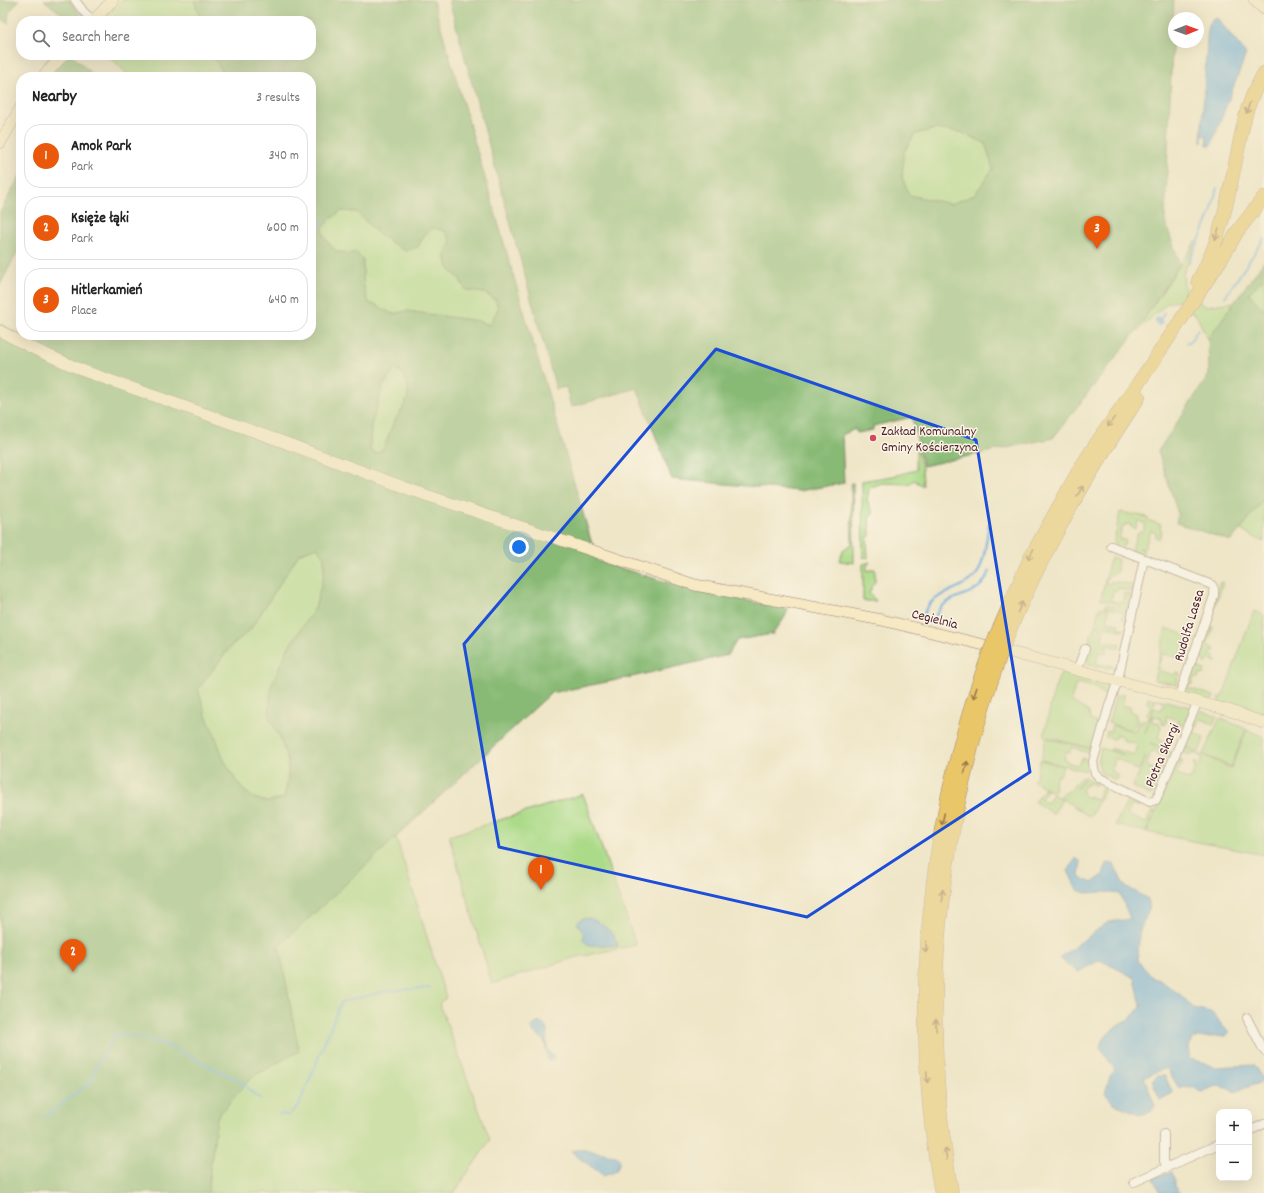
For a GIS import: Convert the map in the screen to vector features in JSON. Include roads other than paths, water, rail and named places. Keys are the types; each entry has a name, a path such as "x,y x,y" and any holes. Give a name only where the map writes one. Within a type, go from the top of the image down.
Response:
{"main road":[{"path":"1180,321 1185,302 1202,273 1213,248 1229,195 1247,110 1253,94 1264,73"},
{"path":"941,1193 932,1135 926,1059 924,986 928,929 938,845 951,779 966,723 1000,641 1030,558 1058,506 1095,445 1224,255 1237,232 1264,197"},
{"path":"1000,641 1077,496 1179,334 1264,210"},
{"path":"952,1193 944,1133 937,1058 936,986 939,930 946,862 962,782 981,713 993,657"}],"street":[{"path":"75,0 88,16"},
{"path":"98,16 113,0"},
{"path":"1254,0 1264,4"},
{"path":"1254,0 1264,9"},
{"path":"48,72 58,60"},
{"path":"0,143 16,116"},
{"name":"Cegielnia","path":"0,331 16,340"},
{"name":"Cegielnia","path":"17,340 84,371 414,491 695,585 882,620 1179,696 1228,710 1264,723"},
{"name":"Rudolfa Lassa","path":"1111,546 1212,585 1214,589 1214,596 1179,696"},
{"path":"1118,680 1144,559"},
{"path":"1077,670 1085,649"},
{"name":"Piotra Skargi","path":"1118,680 1093,762 1095,773 1100,778 1150,802 1156,800 1198,702"},
{"path":"1247,1018 1264,1051"},
{"path":"1252,1130 1264,1124"},
{"path":"1164,1134 1164,1161 1167,1168"},
{"path":"1134,1182 1217,1145"}],"water":[{"path":"1215,18 1218,19 1246,54 1211,146 1207,145 1206,135 1202,135 1202,143 1201,141 1208,24"},
{"path":"1076,858 1081,862 1079,876 1092,883 1103,875 1107,863 1114,864 1124,885 1148,899 1148,911 1139,933 1138,961 1153,978 1160,980 1182,996 1193,1008 1211,1012 1229,1033 1226,1036 1193,1038 1188,1046 1190,1059 1206,1063 1213,1067 1254,1065 1264,1081 1235,1092 1219,1086 1208,1089 1204,1092 1198,1091 1195,1088 1178,1087 1167,1068 1144,1077 1155,1106 1151,1112 1140,1114 1114,1104 1105,1093 1110,1076 1115,1070 1100,1047 1102,1040 1116,1026 1130,1019 1141,1006 1135,978 1100,960 1078,972 1059,958 1108,922 1130,919 1120,894 1104,892 1086,893 1077,890 1068,871"},
{"path":"590,918 608,929 617,941 618,946 588,945 583,939 584,934 577,923 581,919"},
{"path":"540,1022 544,1024 547,1029 547,1046 554,1058 550,1062 548,1061 543,1039 530,1028"},
{"path":"1157,1076 1165,1076 1173,1093 1160,1100 1152,1081"},
{"path":"581,1149 614,1155 619,1158 620,1162 616,1171 604,1176 571,1151"},
{"path":"1172,1172 1174,1186 1180,1193 1160,1193 1153,1178"}],"waterway":[{"path":"1189,263 1211,213 1217,188"},
{"path":"316,220 324,224"},
{"path":"1225,297 1264,239"},
{"path":"1160,323 1159,322 1164,313"},
{"path":"1187,342 1189,343 1198,329"},
{"path":"924,619 925,611 929,604 936,598 963,585 976,575 983,558 989,524"},
{"path":"933,622 937,612 942,606 949,601 975,590 986,580 990,571"},
{"path":"279,1115 283,1114 288,1116 299,1105 341,1002 387,991 430,988"},
{"path":"43,1118 92,1081 96,1067 116,1034 142,1038 164,1044 238,1080 261,1100"}],"place":[{"name":"Hitlerkamień","path":"1097,249"},
{"name":"Zakład Komunalny Gminy Kościerzyna","path":"873,438"},
{"name":"Amok Park","path":"541,890"},
{"name":"Księże łąki","path":"73,972"}]}
